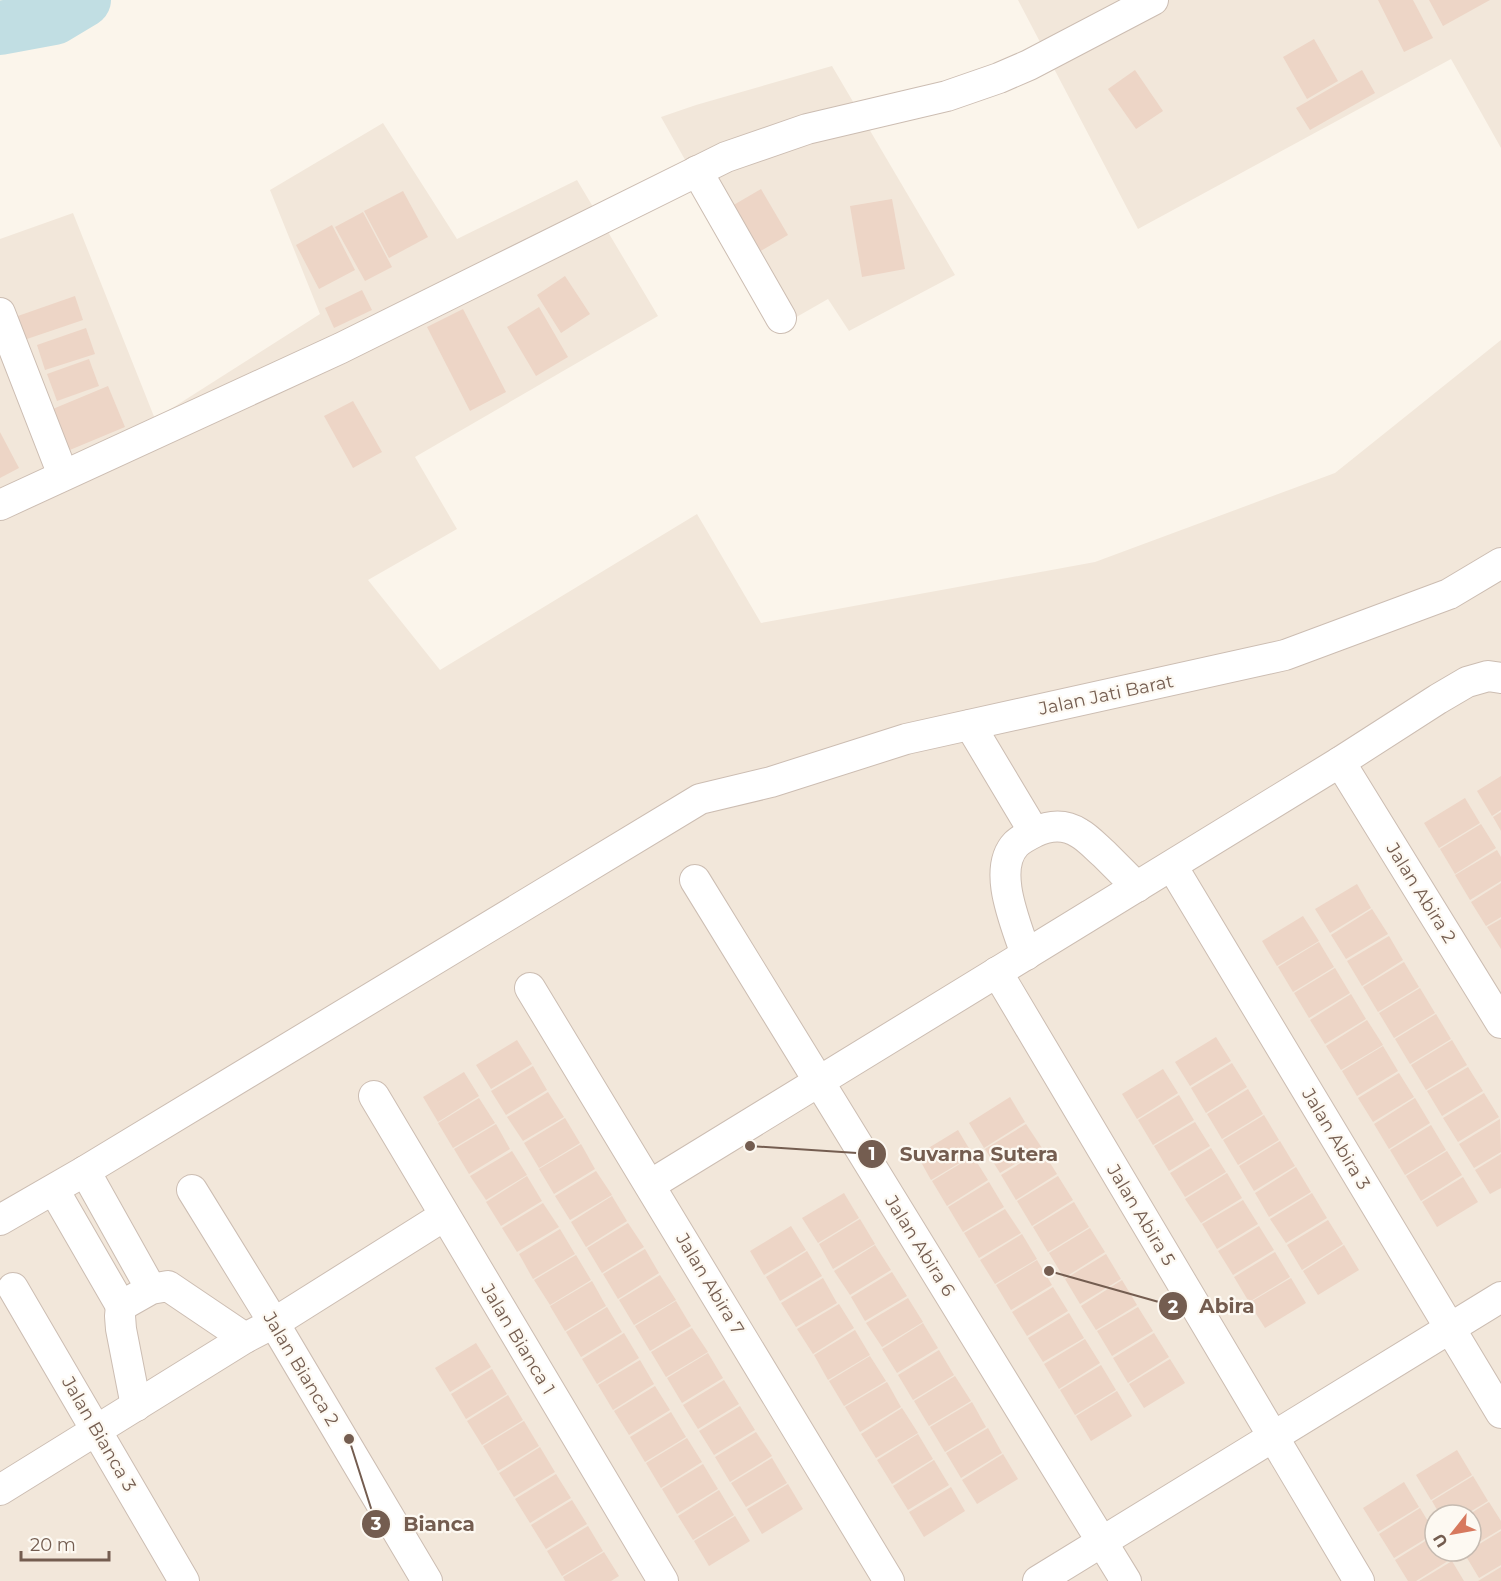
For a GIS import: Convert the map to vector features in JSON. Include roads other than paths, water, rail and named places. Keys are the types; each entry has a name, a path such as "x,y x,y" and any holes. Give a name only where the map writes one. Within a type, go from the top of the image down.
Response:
{"street":[{"path":"0,505 341,348 726,157 807,129 947,96 999,78 1029,65 1153,0"},
{"path":"697,171 781,318"},
{"path":"0,313 63,476"},
{"name":"Jalan Jati Barat","path":"0,1220 54,1190 700,799 771,782 906,739 1286,655 1449,594 1501,563"},
{"path":"650,1185 1172,866 1438,699 1467,682 1488,676 1501,678"},
{"path":"970,725 1034,832"},
{"name":"Jalan Abira 2","path":"1340,762 1501,1023"},
{"path":"1026,955 1005,880 1007,860 1016,844 1034,832 1050,825 1066,827 1079,832 1137,886"},
{"name":"Jalan Abira 3","path":"1172,866 1501,1413"},
{"name":"Jalan Abira 6","path":"695,880 1126,1581"},
{"name":"Jalan Abira 5","path":"997,972 1359,1581"},
{"name":"Jalan Abira 7","path":"530,987 889,1581"},
{"name":"Jalan Bianca 1","path":"374,1096 663,1581"},
{"path":"85,1171 152,1289"},
{"path":"54,1190 122,1306 121,1329 136,1406"},
{"name":"Jalan Bianca 2","path":"192,1190 427,1581"},
{"path":"76,1227 106,1209"},
{"path":"0,1490 444,1216"},
{"path":"122,1306 152,1289 168,1286 245,1338"},
{"name":"Jalan Bianca 3","path":"13,1288 184,1581"},
{"path":"1038,1581 1501,1298"}],"waterway":[{"path":"0,28 54,18 84,0"}],"place":[{"name":"Suvarna Sutera","path":"750,1146"},
{"name":"Abira","path":"1049,1271"},
{"name":"Bianca","path":"349,1439"}]}
